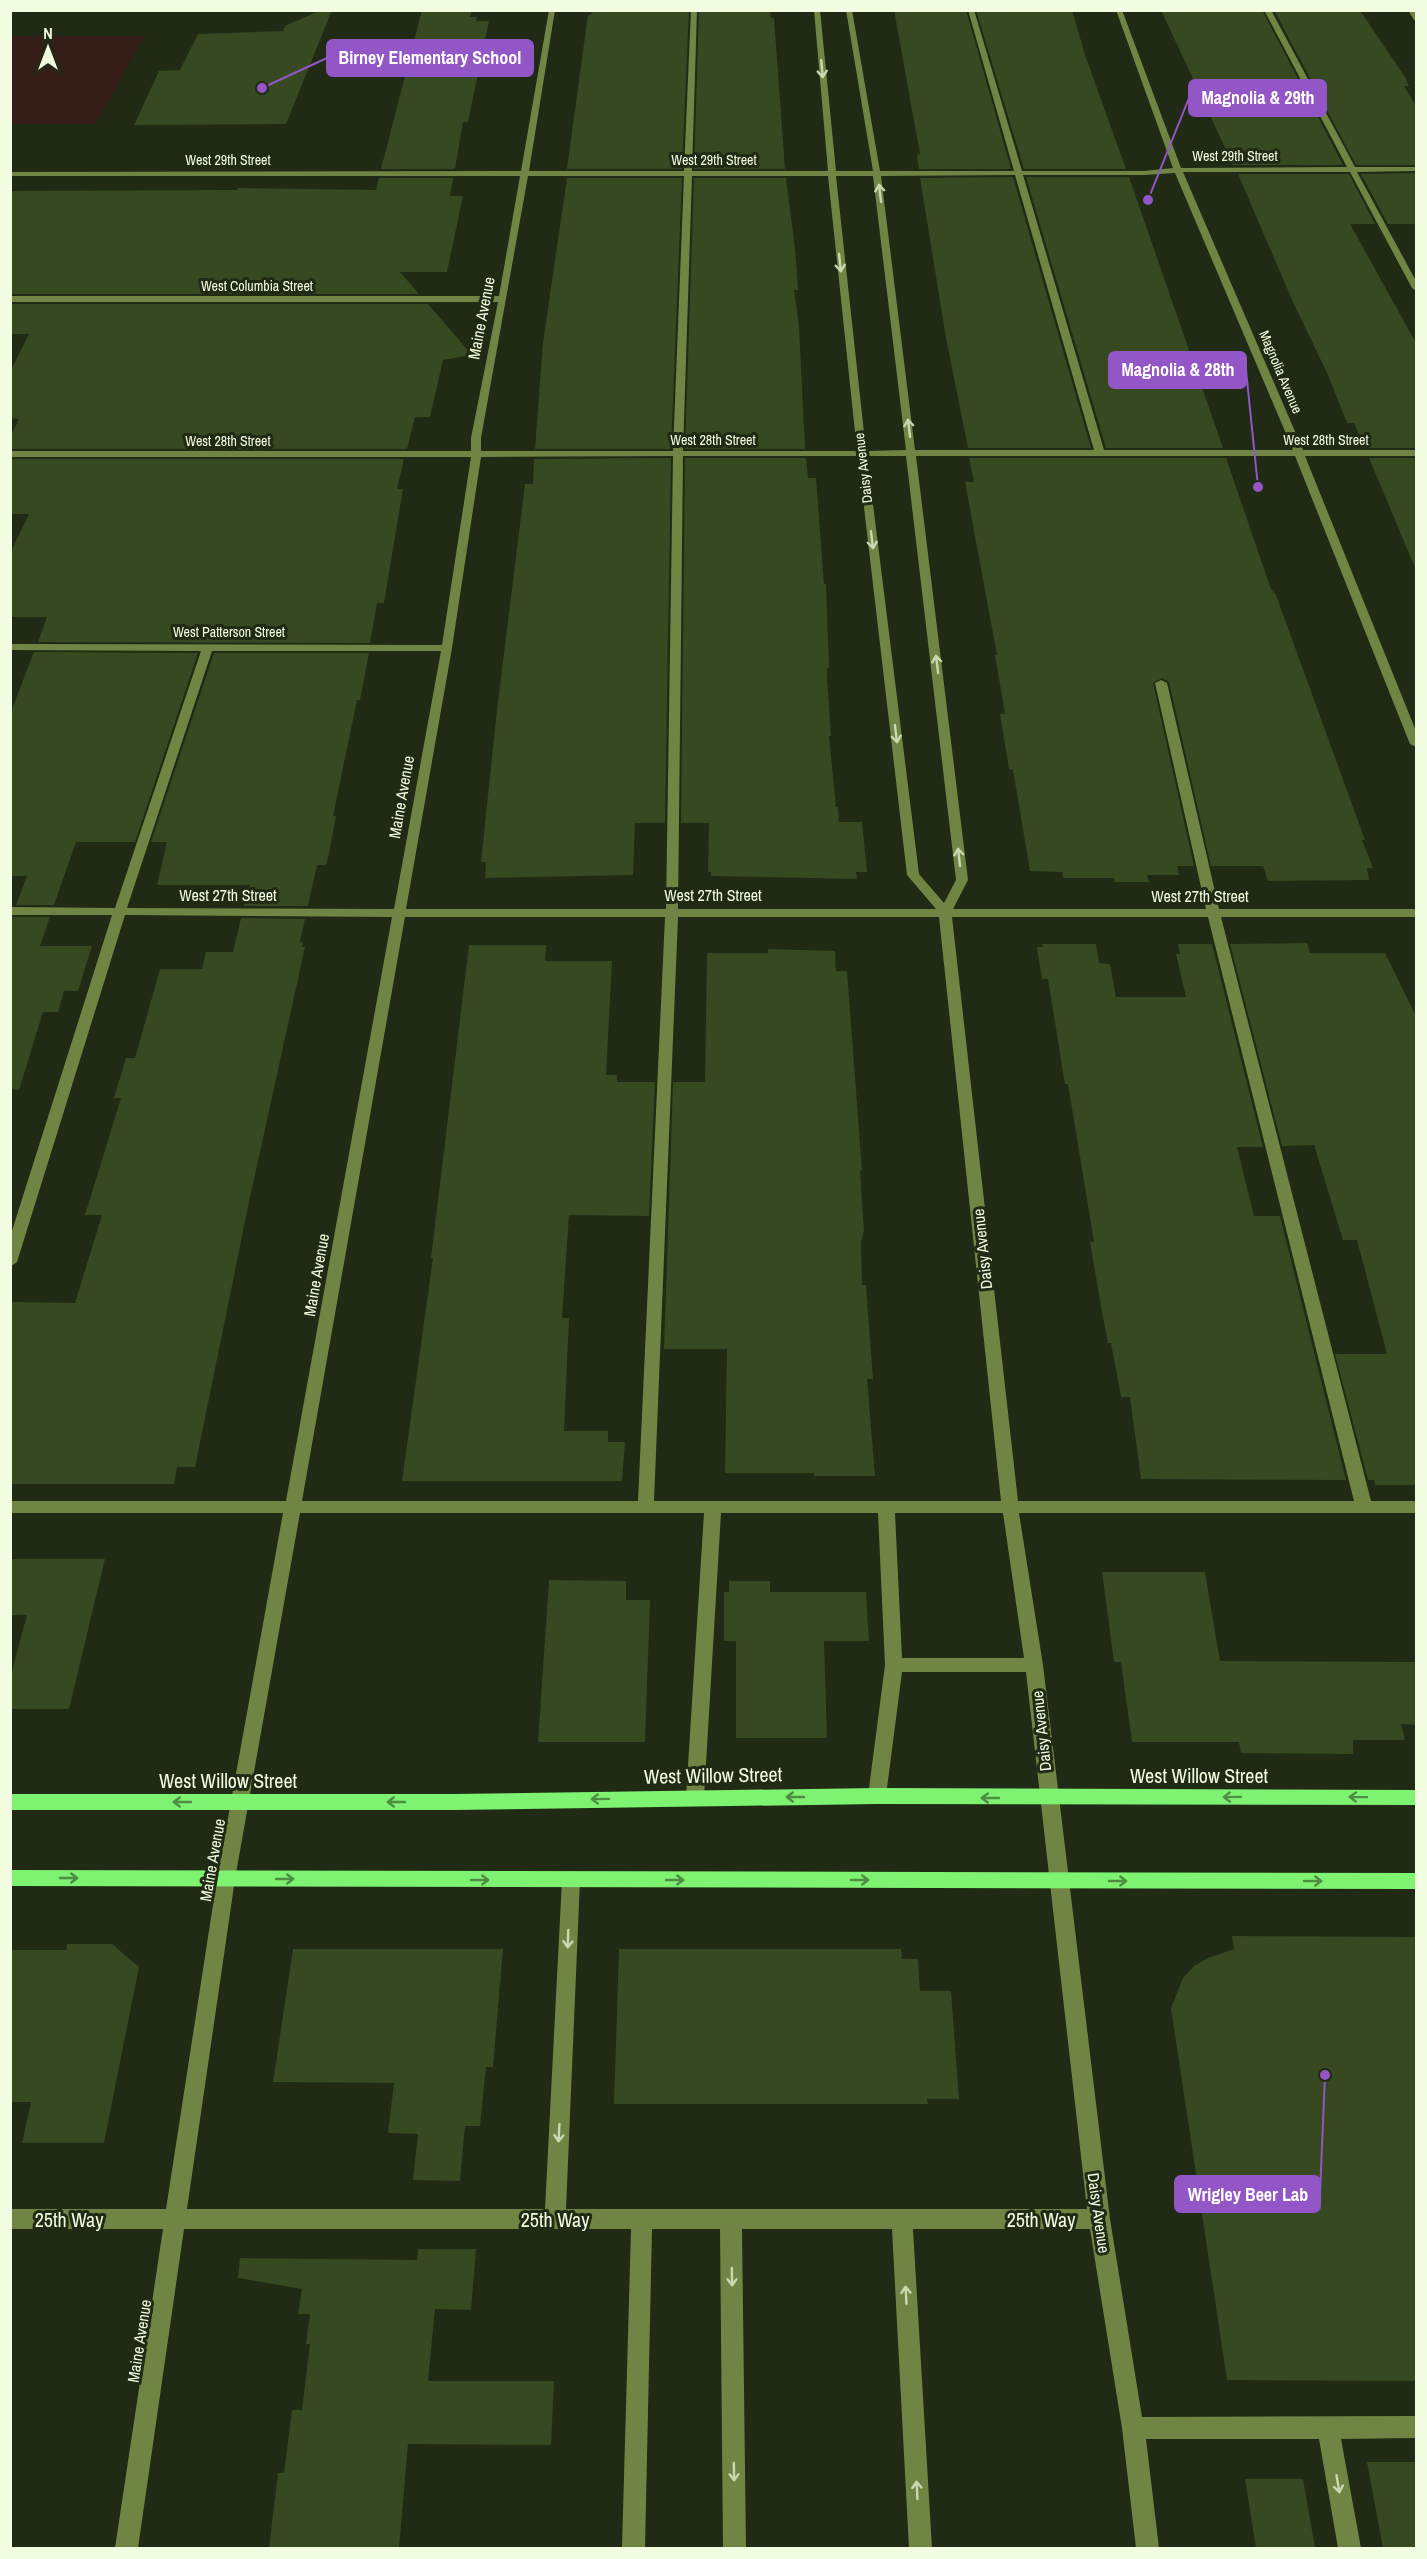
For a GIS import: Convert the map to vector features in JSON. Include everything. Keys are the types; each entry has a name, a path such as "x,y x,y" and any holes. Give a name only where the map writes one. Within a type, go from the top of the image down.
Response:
{"main road":[{"name":"West Willow Street","path":"10,1802 454,1802 877,1796 1416,1798"},
{"path":"10,1878 1416,1881"}],"street":[{"name":"Maine Avenue","path":"126,2548 226,1879 447,648 476,455 476,438 503,299 552,10"},
{"path":"646,1507 672,912 678,453 694,10"},
{"name":"Daisy Avenue","path":"817,10 830,173 861,453 913,875 945,912 1010,1507 1034,1665 1099,2219 1132,2428 1147,2548"},
{"path":"849,10 877,173 913,454 962,879 945,912"},
{"path":"971,10 1100,453"},
{"name":"Magnolia Avenue","path":"1119,10 1178,170 1298,453 1416,744"},
{"path":"1267,10 1416,288"},
{"path":"1411,10 1416,19"},
{"name":"West 29th Street","path":"10,174 1020,173 1416,169"},
{"name":"West Columbia Street","path":"10,299 503,299"},
{"name":"West 28th Street","path":"10,454 1416,453"},
{"name":"West Patterson Street","path":"10,647 447,648"},
{"path":"10,1262 120,911 208,647"},
{"path":"1161,683 1213,912 1364,1507"},
{"name":"West 27th Street","path":"10,911 398,914 672,912 1416,914"},
{"path":"10,1507 1416,1507"},
{"path":"695,1797 713,1507"},
{"path":"877,1796 894,1665 886,1507"},
{"path":"894,1665 1034,1665"},
{"path":"555,2219 571,1880"},
{"name":"25th Way","path":"10,2218 1099,2219"},
{"path":"634,2548 642,2219"},
{"path":"731,2219 735,2548"},
{"path":"902,2220 921,2548"},
{"path":"1328,2427 1350,2548"},
{"path":"1132,2428 1416,2427"}],"shaded area":[{"path":"11,36 144,36 96,124 11,124"}],"building":[{"path":"321,10 332,10 286,124 134,125 159,71 180,70 198,34 283,31 285,26"},
{"path":"422,10 472,10 470,17 477,17 476,21 489,21 468,122 463,122 455,169 381,169"},
{"path":"592,10 689,10 682,169 567,169 588,15 591,15"},
{"path":"699,10 770,10 771,18 774,18 785,169 694,169"},
{"path":"894,10 966,10 1011,169 919,169 917,155 920,154"},
{"path":"976,10 1072,10 1085,55 1126,169 1024,169"},
{"path":"1161,10 1262,10 1343,165 1233,165"},
{"path":"1274,10 1361,12 1409,86 1404,86 1416,106 1416,165 1356,165"},
{"path":"1416,173 1416,224 1388,224 1361,174"},
{"path":"1238,174 1349,174 1375,224 1350,224 1416,343 1416,448 1365,448 1354,423 1347,423 1328,375 1293,302"},
{"path":"1013,177 1091,448 968,448 946,338 920,178"},
{"path":"1026,177 1129,177 1223,448 1106,448"},
{"path":"379,178 453,178 450,196 463,196 447,272 400,272 419,294 10,294 10,191 237,190 238,188 376,190"},
{"path":"567,178 682,178 671,449 535,449 543,343"},
{"path":"694,178 786,178 798,290 794,290 799,326 805,449 685,449"},
{"path":"10,304 428,304 472,355 443,360 430,417 415,417 407,449 10,449 10,438 19,419 10,418 10,372 29,334 10,334"},
{"path":"671,458 665,823 635,823 633,875 485,878 486,862 481,862 497,710 525,484 533,484 534,459"},
{"path":"685,458 806,458 808,478 816,478 824,584 826,584 829,668 827,668 827,678 831,736 829,736 836,807 838,807 839,822 862,822 867,872 856,872 857,879 711,876 711,872 708,872 709,823 681,823"},
{"path":"969,458 1226,458 1271,589 1276,595 1365,840 1362,840 1373,868 1367,868 1369,880 1268,881 1263,866 1211,866 1169,682 1162,678 1153,683 1194,866 1177,866 1179,875 1147,875 1149,882 1115,882 1114,878 1063,878 1062,872 1030,871 1013,770 1009,769 1000,714 1005,714 995,655 997,655 965,482 974,482"},
{"path":"1369,458 1416,458 1416,570"},
{"path":"10,459 404,459 397,489 403,489 384,603 377,603 370,643 38,642 47,617 10,617 10,553 29,514 10,514"},
{"path":"34,652 198,653 135,842 76,842 54,905 16,905 27,876 10,876 10,714"},
{"path":"214,653 369,653 333,816 336,816 329,853 326,865 317,865 308,906 244,906 250,885 157,885 167,842 151,842"},
{"path":"12,917 50,917 40,946 92,946 78,991 64,991 58,1012 43,1012 19,1090 10,1089"},
{"path":"241,918 305,919 300,942 303,942 302,947 305,947 249,1202 195,1467 177,1467 174,1484 10,1484 10,1302 75,1303 102,1215 85,1215 121,1098 114,1098 126,1058 135,1058 160,969 202,969 206,952 233,952"},
{"path":"1307,943 1310,953 1385,953 1416,1016 1416,1485 1375,1485 1374,1480 1368,1480 1335,1354 1387,1354 1357,1240 1343,1240 1314,1145 1282,1146 1230,944"},
{"path":"1042,944 1096,944 1099,963 1110,964 1116,997 1186,997 1176,954 1180,954 1178,944 1212,944 1263,1147 1237,1147 1254,1216 1280,1216 1346,1480 1141,1479 1130,1397 1121,1397 1111,1343 1108,1343 1102,1312 1090,1242 1094,1242 1068,1084 1065,1084 1048,979 1042,979 1037,947 1043,947"},
{"path":"469,945 546,945 545,961 612,961 606,1075 617,1075 617,1082 655,1082 649,1216 569,1215 562,1318 569,1318 564,1431 608,1431 608,1442 625,1442 622,1481 402,1481 433,1258 431,1258"},
{"path":"768,949 835,951 836,971 847,971 862,1170 860,1171 864,1231 861,1242 862,1285 866,1285 873,1379 867,1379 875,1476 725,1473 727,1349 664,1349 673,1082 705,1082 707,953 768,953"},
{"path":"10,1559 105,1559 69,1709 10,1709 10,1678 27,1615 10,1615"},
{"path":"1102,1572 1205,1572 1220,1661 1416,1662 1416,1725 1401,1724 1405,1740 1353,1740 1353,1754 1241,1753 1239,1742 1132,1742 1121,1662 1114,1662"},
{"path":"549,1580 626,1581 626,1600 650,1600 645,1742 538,1742"},
{"path":"729,1581 770,1581 770,1592 866,1592 869,1641 824,1641 827,1738 736,1738 736,1641 724,1641 724,1592 729,1592"},
{"path":"1232,1936 1416,1937 1416,2381 1227,2380 1171,2008 1183,1978 1194,1966 1208,1958 1234,1949"},
{"path":"67,1944 112,1944 139,1967 104,2143 22,2143 31,2102 10,2102 10,1950 66,1950"},
{"path":"293,1949 503,1949 493,2067 486,2067 480,2126 465,2126 460,2181 413,2180 418,2134 388,2133 394,2083 273,2082"},
{"path":"619,1949 901,1949 902,1959 918,1959 920,1991 951,1991 959,2099 927,2099 928,2104 614,2104"},
{"path":"418,2249 476,2249 471,2310 435,2309 428,2381 554,2381 551,2445 408,2444 399,2548 269,2548 278,2473 284,2473 292,2410 302,2410 310,2344 306,2344 310,2314 298,2314 302,2289 238,2278 240,2258 417,2260"},
{"path":"1367,2462 1416,2462 1416,2548 1383,2548"},
{"path":"1245,2479 1303,2479 1315,2548 1256,2548"}],"place":[{"name":"Birney Elementary School","path":"262,88"},
{"name":"Magnolia & 29th","path":"1148,200"},
{"name":"Magnolia & 28th","path":"1258,487"},
{"name":"Wrigley Beer Lab","path":"1325,2075"}]}
